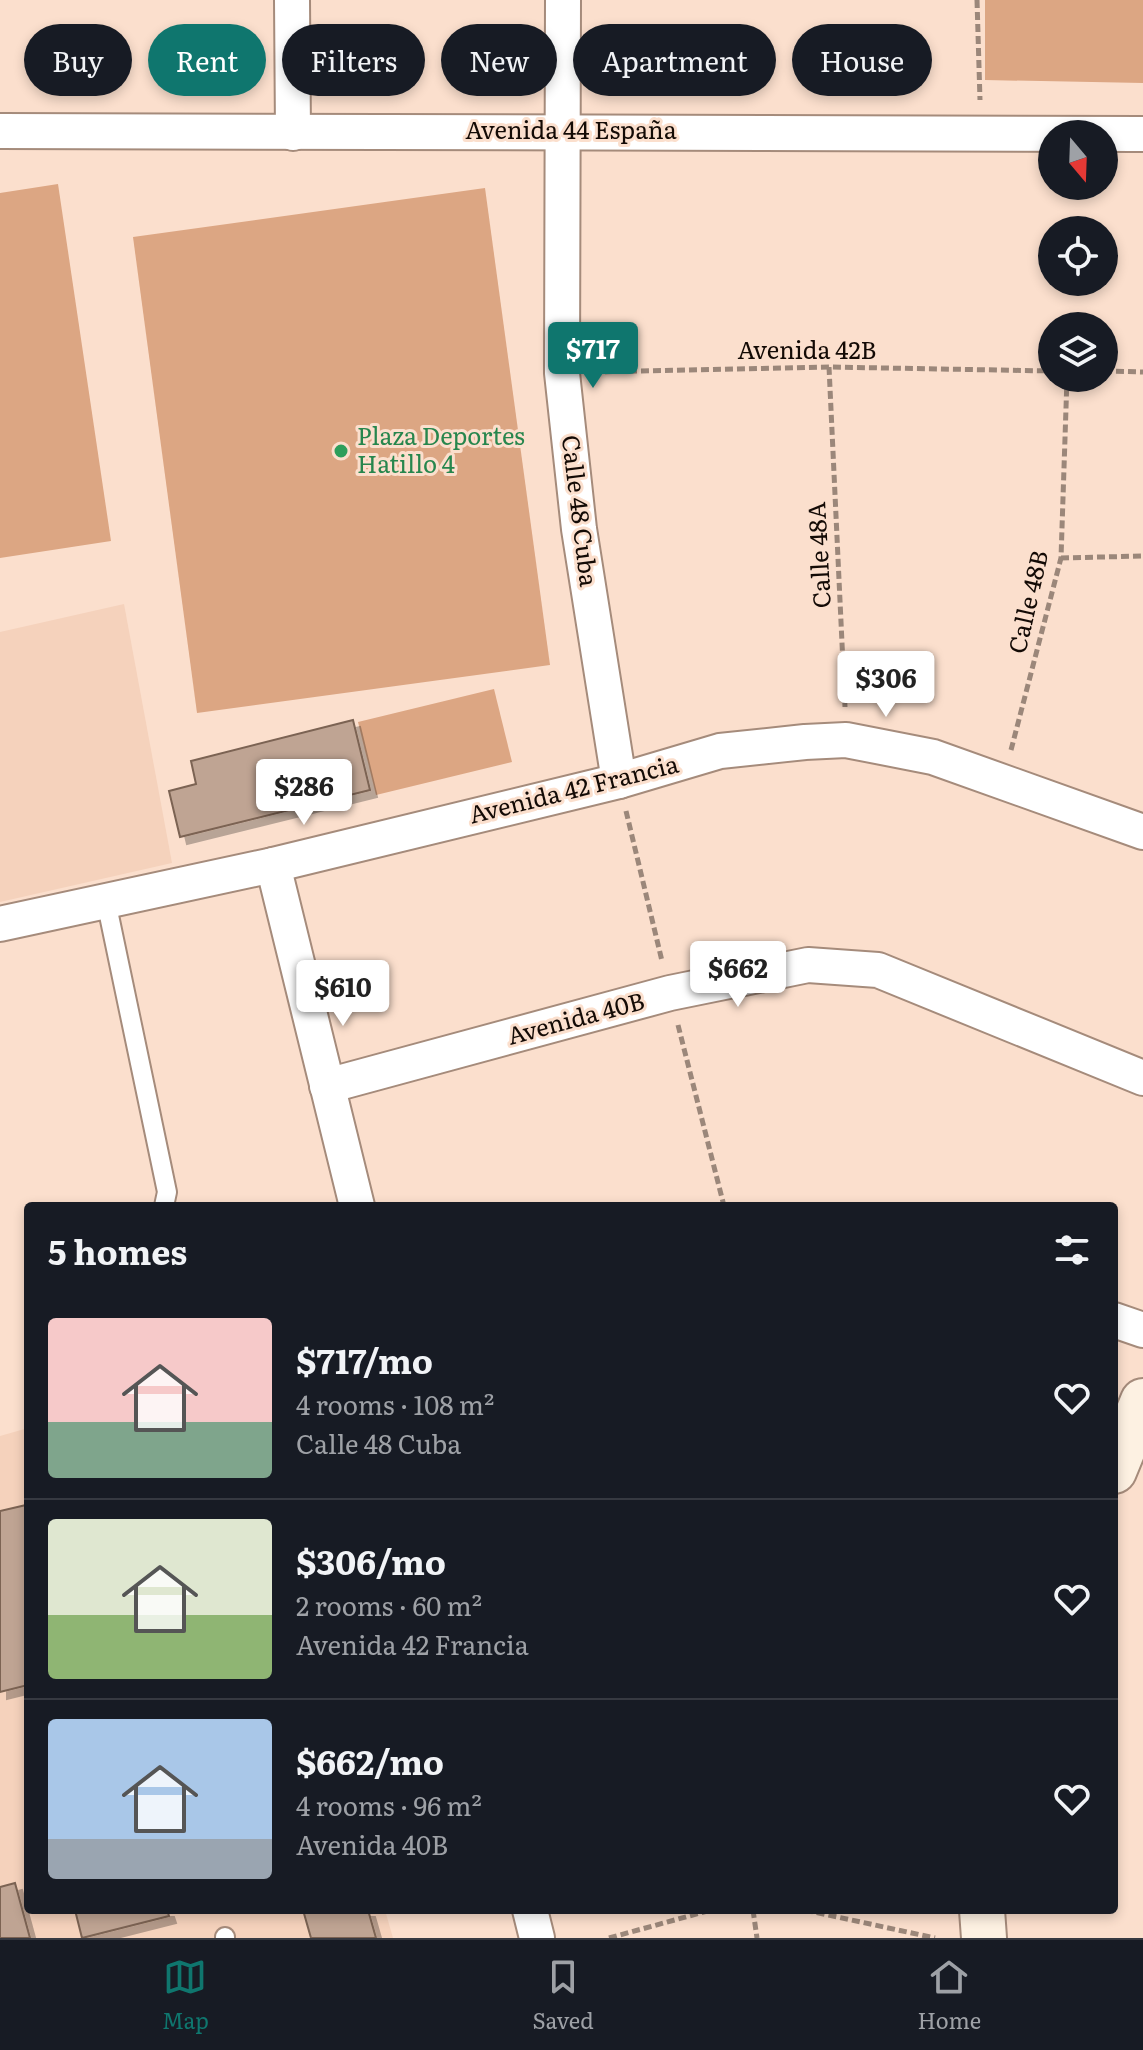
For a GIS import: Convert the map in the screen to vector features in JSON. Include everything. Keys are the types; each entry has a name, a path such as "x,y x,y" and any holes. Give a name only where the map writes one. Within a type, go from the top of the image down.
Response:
{"main road":[{"path":"1118,1461 1143,1401"},
{"path":"982,1914 984,1938"}],"street":[{"path":"292,0 293,133"},
{"name":"Calle 48 Cuba","path":"563,0 562,373 579,529 619,781"},
{"name":"Avenida 44 España","path":"0,131 1143,134"},
{"name":"Avenida 42 Francia","path":"0,924 273,865 619,781 720,751 846,740 933,757 1143,832"},
{"path":"273,865 356,1202"},
{"name":"Avenida 40B","path":"327,1086 670,993 808,965 878,970 1143,1078"},
{"path":"1118,1321 1143,1330"},
{"path":"531,1914 537,1938"}],"lane":[{"path":"106,901 167,1192 165,1202"}],"path":[{"path":"977,0 981,133"},
{"name":"Avenida 42B","path":"562,373 829,367 1038,371"},
{"name":"Calle 48A","path":"829,367 846,740"},
{"path":"1118,371 1143,372"},
{"name":"Calle 48B","path":"1002,782 1061,558 1067,392"},
{"path":"1061,558 1143,556"},
{"path":"609,1938 696,1914"},
{"path":"754,1914 757,1938"},
{"path":"824,1914 935,1938"}],"shaded area":[{"path":"985,0 1143,0 1143,83 985,80"},
{"path":"58,184 111,541 0,558 0,193"},
{"name":"Plaza Deportes Hatillo 4","path":"485,188 550,665 197,713 133,237"},
{"path":"124,604 172,863 0,902 0,632"},
{"path":"494,689 512,762 376,795 358,722"},
{"path":"24,1429 24,1914 386,1914 393,1938 0,1938 0,1436"}],"building":[{"path":"353,720 370,790 180,837 169,791 196,784 191,761"},
{"path":"24,1505 24,1686 0,1692 0,1511"},
{"path":"15,1883 30,1938 0,1938 0,1887"},
{"path":"76,1914 169,1916 82,1938"},
{"path":"304,1914 369,1914 376,1938 311,1938"}],"place":[{"name":"Plaza Deportes Hatillo 4","path":"341,451"}]}
